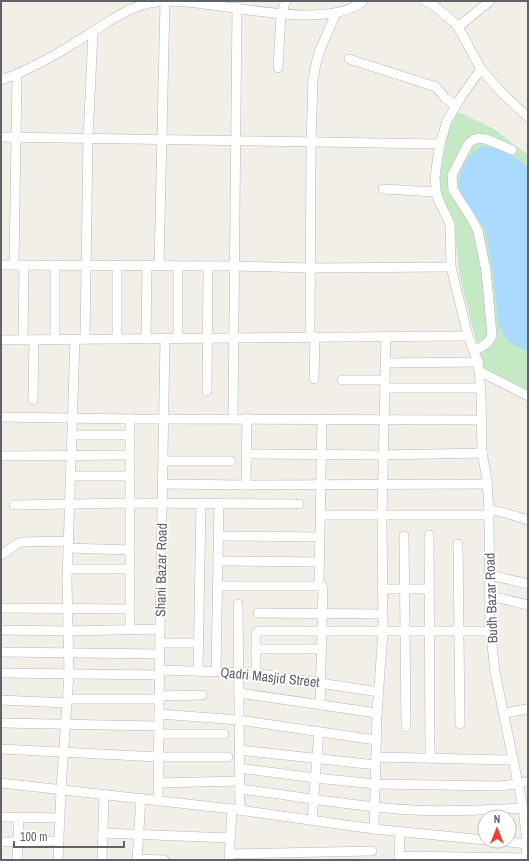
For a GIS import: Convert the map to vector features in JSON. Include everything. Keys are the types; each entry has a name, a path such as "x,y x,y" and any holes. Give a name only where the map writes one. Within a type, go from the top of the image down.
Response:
{"street":[{"path":"1,80 17,74 92,32 123,12 144,4 165,1 224,3 237,8 281,14 336,13 355,7 363,1"},
{"path":"159,266 165,1"},
{"path":"278,68 281,14 286,1"},
{"path":"426,1 432,4 458,27 481,69 502,93 528,117"},
{"path":"458,27 490,1"},
{"path":"233,418 237,8"},
{"path":"314,379 311,268 311,142 313,79 316,64 336,13"},
{"path":"85,339 88,138 92,32"},
{"path":"348,59 436,87 445,98 456,106"},
{"path":"383,189 436,192 435,177 440,144 447,121 481,69"},
{"path":"14,265 17,74"},
{"path":"1,137 440,144"},
{"path":"474,351 487,344 492,335 486,271 478,231 453,190 452,175 469,143 473,140 478,138 486,139 512,150"},
{"name":"Budh Bazar Road","path":"436,192 450,224 451,267 468,336 478,367 481,388 482,453 487,484 489,512 490,631 495,672 523,808 528,844 526,859"},
{"path":"1,265 147,265 311,268 451,267"},
{"path":"23,340 24,265"},
{"path":"55,265 55,339"},
{"path":"116,339 117,265"},
{"path":"146,339 147,265"},
{"path":"178,266 178,338"},
{"path":"207,391 208,266"},
{"path":"374,829 377,713 383,631 382,515 386,336"},
{"path":"1,340 468,336"},
{"name":"Shani Bazar Road","path":"158,801 165,338"},
{"path":"58,860 69,674 67,609 75,339"},
{"path":"32,400 34,340"},
{"path":"386,363 478,367 528,396"},
{"path":"342,380 385,384 481,388"},
{"path":"1,417 481,420"},
{"path":"246,484 247,418"},
{"path":"130,419 130,629"},
{"path":"319,585 322,419"},
{"path":"72,435 130,434"},
{"path":"247,454 383,455 482,453"},
{"path":"1,456 130,455"},
{"path":"163,460 231,461"},
{"path":"71,476 130,476"},
{"path":"163,484 487,484"},
{"path":"14,505 130,503 300,504"},
{"path":"198,671 201,503"},
{"path":"216,671 219,503"},
{"path":"321,515 489,512 506,513 528,520"},
{"path":"429,534 430,758"},
{"path":"219,536 320,537"},
{"path":"404,536 406,727"},
{"path":"1,555 22,542 130,550"},
{"path":"458,544 460,724"},
{"path":"218,561 320,562"},
{"path":"68,569 130,569"},
{"path":"490,575 528,584"},
{"path":"218,586 322,586 323,613 320,704"},
{"path":"383,589 429,589"},
{"path":"490,596 528,605"},
{"path":"238,604 240,785 230,838 229,857 372,851"},
{"path":"1,608 130,609"},
{"path":"258,613 383,614"},
{"path":"1,630 68,631 160,629"},
{"path":"256,673 257,632 490,631"},
{"path":"160,643 199,643"},
{"path":"256,649 322,649"},
{"path":"1,652 160,654"},
{"name":"Qadri Masjid Street","path":"1,673 69,674 198,671 239,672 256,673 378,692"},
{"path":"239,694 377,713"},
{"path":"1,700 67,701 202,695"},
{"path":"504,713 528,709"},
{"path":"159,714 239,720 376,740"},
{"path":"1,723 66,725 224,734"},
{"path":"312,820 319,732"},
{"path":"1,749 159,758 228,758"},
{"path":"239,750 317,758 376,761 430,758 514,760"},
{"path":"239,768 376,784 486,786 518,784 528,781"},
{"path":"159,783 240,785 314,798 375,806 436,810 523,808"},
{"path":"1,784 141,798 374,829 477,839"},
{"path":"102,860 104,795"},
{"path":"141,798 137,860 164,860"},
{"path":"1,818 60,818"},
{"path":"17,860 19,818"},
{"path":"400,831 399,858 526,859"},
{"path":"103,833 230,838"},
{"path":"1,842 59,841"},
{"path":"517,843 528,844"}],"green space":[{"path":"456,111 494,129 528,155 528,392 484,369 470,317 459,272 455,232 448,208 440,195 440,173 449,126"}],"water":[{"path":"481,146 500,149 528,167 528,352 509,342 499,326 493,273 485,229 461,196 459,181 461,170 469,157"}]}
